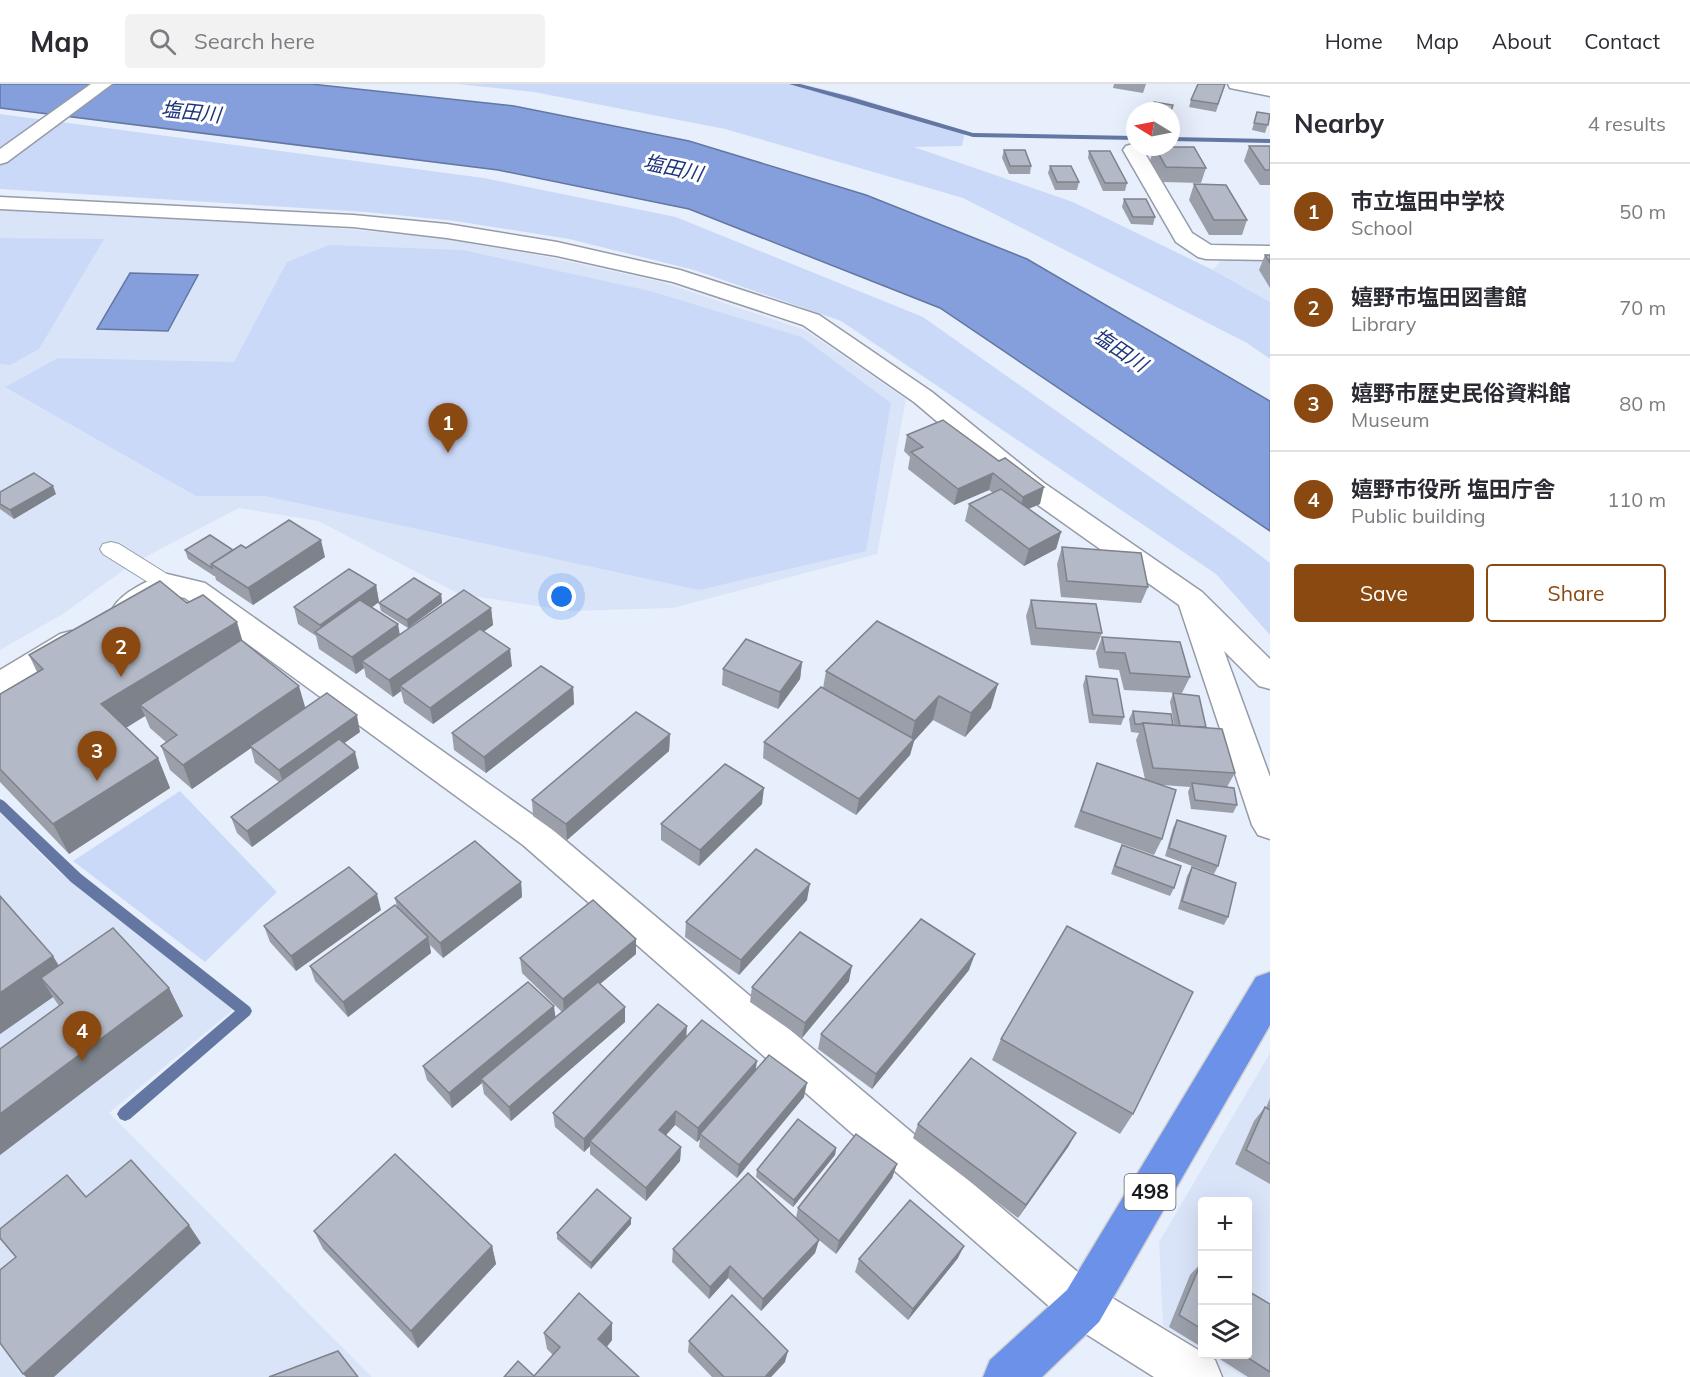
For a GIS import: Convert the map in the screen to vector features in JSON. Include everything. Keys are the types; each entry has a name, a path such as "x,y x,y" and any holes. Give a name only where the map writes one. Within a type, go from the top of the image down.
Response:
{"highway":[{"name":"498","path":"1007,1377 1083,1306 1270,989"}],"street":[{"path":"0,158 103,84"},
{"path":"1237,84 1270,90"},
{"path":"1137,156 1184,237 1206,252 1270,252"},
{"path":"0,203 341,220 447,231 557,249 680,277 811,320 922,397 1034,489 1191,599 1270,678"},
{"path":"0,685 167,584 194,590 536,835 1083,1306 1198,1377"},
{"path":"1191,599 1270,825"}],"lane":[{"path":"111,549 167,584"}],"shaded area":[{"path":"458,84 802,84 851,96 965,131 962,146 914,147 1073,202 1213,270 1270,302 1270,359 1247,343 963,198 725,129 534,92"},
{"path":"0,114 484,178 676,217 923,317 1270,563 1270,635 1216,574 841,321 694,270 569,239 455,221 366,212 0,189"},
{"path":"0,209 304,225 440,238 548,257 662,282 805,330 906,399 877,554 673,608 570,611 459,594 318,521 239,508 132,564 63,614 0,650"},
{"path":"0,238 104,239 39,349 10,365 0,364"},
{"path":"329,245 463,250 650,291 802,337 891,403 866,551 699,590 265,496 196,496 5,387 58,358 234,362 287,262"},
{"path":"1224,257 1270,259 1270,302 1213,270"},
{"path":"180,791 277,892 205,962 73,861"},
{"path":"0,813 58,871 234,1009 109,1113 372,1377 0,1377"},
{"path":"1270,1053 1270,1377 1244,1377 1215,1359 1252,1359 1252,1197 1198,1197 1198,1347 1163,1325 1159,1242"}],"water":[{"name":"塩田川","path":"0,84 311,84 514,106 689,141 866,195 1027,259 1270,401 1270,531 940,308 689,209 498,170 0,108"},
{"path":"130,273 198,275 168,331 97,329"}],"building":[{"path":"1198,84 1225,84 1218,104 1191,100"},
{"path":"1257,112 1270,114 1268,125 1254,123"},
{"path":"1249,146 1270,146 1270,170 1265,170"},
{"path":"1180,147 1194,147 1206,168 1166,167 1160,156 1180,156"},
{"path":"1004,150 1025,150 1031,166 1010,166"},
{"path":"1089,151 1110,151 1127,183 1105,183"},
{"path":"1050,166 1071,166 1079,182 1057,182"},
{"path":"1194,184 1226,185 1247,220 1214,220"},
{"path":"1124,199 1146,199 1155,217 1133,217"},
{"path":"943,420 999,461 1005,458 1044,487 1023,497 993,473 958,489 911,452 923,447 907,435"},
{"path":"34,473 53,486 10,510 0,504 0,492"},
{"path":"1001,489 1061,532 1029,549 969,504"},
{"path":"289,520 321,540 248,588 211,564 241,545 246,548"},
{"path":"210,535 233,550 211,564 212,568 185,550"},
{"path":"1062,547 1141,553 1148,587 1067,581"},
{"path":"349,569 376,585 320,625 294,607"},
{"path":"414,578 441,594 407,620 379,603"},
{"path":"160,581 187,603 203,595 237,622 101,704 158,758 53,824 0,769 0,694 43,669 29,655"},
{"path":"464,590 491,608 389,680 362,661"},
{"path":"360,600 398,624 352,657 315,632"},
{"path":"1031,600 1096,604 1102,633 1036,628"},
{"path":"877,621 998,684 971,713 939,696 915,721 826,671"},
{"path":"480,629 510,649 430,708 400,686"},
{"path":"1102,637 1180,642 1190,677 1130,673 1125,653 1105,652"},
{"path":"746,639 802,662 780,692 723,669"},
{"path":"241,640 299,686 183,765 161,746 177,735 140,705"},
{"path":"541,666 573,687 484,757 452,733"},
{"path":"1086,676 1117,679 1124,717 1093,715"},
{"path":"821,687 914,739 859,799 764,742"},
{"path":"327,693 357,715 279,770 250,746"},
{"path":"1173,693 1199,696 1206,727 1180,726"},
{"path":"1133,711 1171,714 1173,725 1135,724"},
{"path":"636,712 670,734 566,824 532,800"},
{"path":"1143,723 1222,729 1235,773 1153,768"},
{"path":"339,739 355,752 247,831 231,817"},
{"path":"1097,763 1176,790 1162,839 1081,811"},
{"path":"725,764 764,788 700,850 661,824"},
{"path":"1192,783 1234,788 1237,805 1195,800"},
{"path":"1177,820 1226,836 1218,866 1169,848"},
{"path":"475,841 521,882 440,943 395,898"},
{"path":"1122,845 1181,866 1174,888 1115,866"},
{"path":"756,849 810,884 741,960 686,922"},
{"path":"349,867 377,894 291,956 264,926"},
{"path":"1192,867 1236,883 1228,917 1182,901"},
{"path":"0,896 53,956 0,993"},
{"path":"593,900 636,939 563,999 520,958"},
{"path":"395,905 428,937 343,1002 310,966"},
{"path":"921,919 975,954 876,1074 821,1034"},
{"path":"1067,926 1193,992 1133,1114 1001,1039"},
{"path":"113,928 169,988 0,1114 0,1049 63,1003 41,978"},
{"path":"800,932 852,966 805,1023 752,987"},
{"path":"528,982 554,1006 449,1093 423,1066"},
{"path":"598,982 625,1007 509,1107 481,1079"},
{"path":"658,1004 687,1026 584,1139 553,1113"},
{"path":"702,1020 757,1061 698,1128 676,1111 659,1130 681,1147 646,1188 590,1141"},
{"path":"769,1055 807,1083 739,1165 700,1134"},
{"path":"971,1058 1076,1133 1026,1205 918,1124"},
{"path":"1265,1107 1270,1110 1270,1164 1246,1150"},
{"path":"798,1119 836,1148 794,1200 757,1170"},
{"path":"856,1134 897,1164 839,1241 798,1208"},
{"path":"395,1154 492,1246 411,1331 314,1231"},
{"path":"131,1160 189,1225 23,1374 0,1343 0,1270 16,1257 0,1238 0,1229 67,1175 86,1197"},
{"path":"748,1173 819,1240 763,1299 730,1266 710,1287 673,1249"},
{"path":"597,1189 631,1218 591,1263 557,1233"},
{"path":"910,1200 964,1246 913,1309 859,1259"},
{"path":"1198,1270 1198,1327 1179,1315"},
{"path":"579,1293 612,1323 598,1339 639,1377 504,1377 518,1361 534,1376 560,1347 544,1333"},
{"path":"1252,1293 1270,1304 1270,1372 1250,1359 1252,1359"},
{"path":"732,1295 788,1351 765,1377 724,1377 689,1341"},
{"path":"338,1351 358,1377 269,1377"}],"waterway":[{"path":"792,84 849,98 973,135 1126,138"},
{"path":"1180,139 1270,141"},
{"path":"0,804 76,878 245,1011 125,1114"}],"place":[{"name":"市立塩田中学校","path":"448,453"},
{"name":"嬉野市塩田図書館","path":"121,677"},
{"name":"嬉野市歴史民俗資料館","path":"97,781"},
{"name":"嬉野市役所 塩田庁舎","path":"82,1061"}]}
